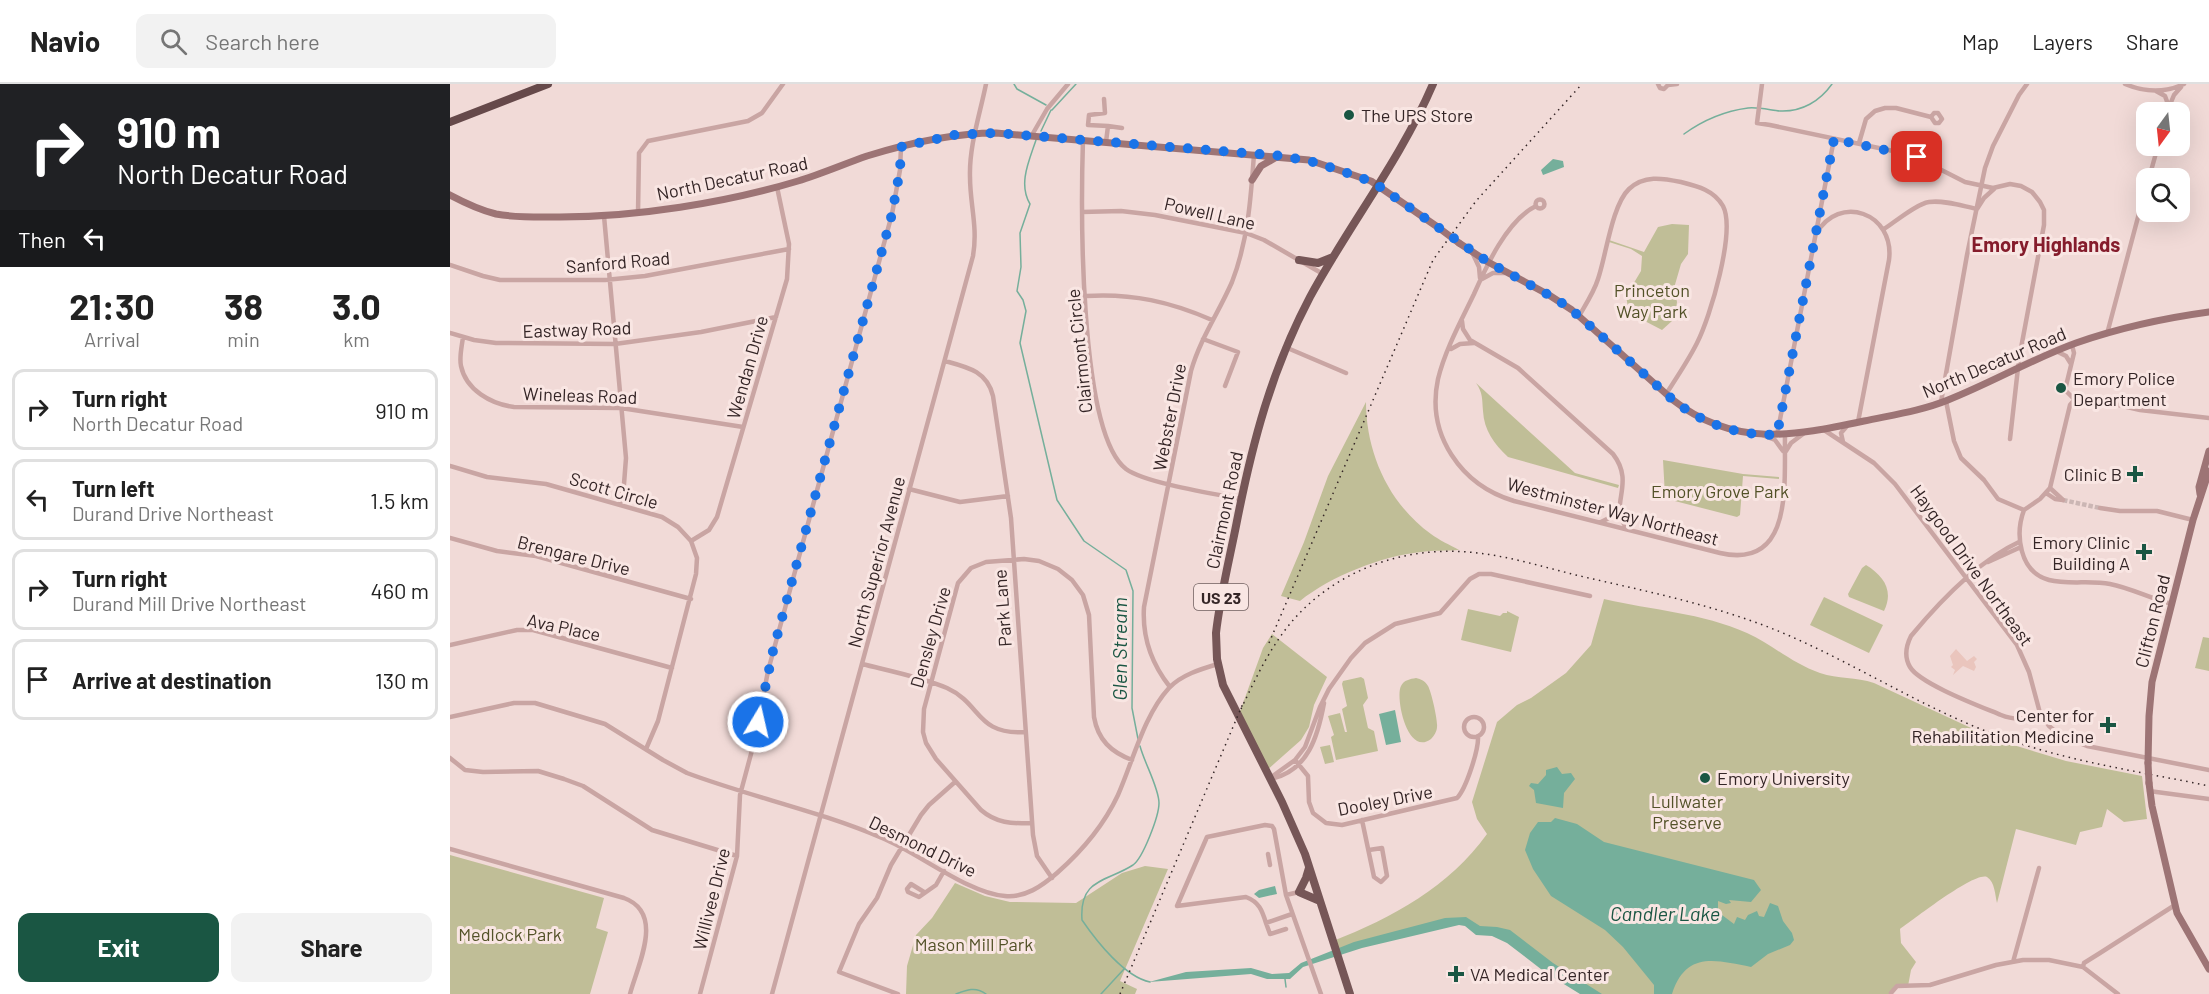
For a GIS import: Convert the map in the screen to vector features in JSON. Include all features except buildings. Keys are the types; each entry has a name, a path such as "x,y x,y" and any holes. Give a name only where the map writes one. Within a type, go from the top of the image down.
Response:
{"highway":[{"path":"450,122 548,84"}],"main road":[{"name":"Clairmont Road","path":"1350,994 1297,835 1231,703 1218,664 1216,642 1218,616 1259,421 1285,348 1323,274 1418,117 1433,84"},
{"name":"North Decatur Road","path":"450,195 475,207 502,215 549,217 638,213 777,187 901,147 945,136 975,133 1032,135 1279,156 1318,163 1378,185 1472,252 1550,295 1579,316 1681,407 1704,421 1726,429 1761,435 1824,430 1919,409 1944,402 2072,345 2164,319 2209,312"},
{"path":"1252,180 1261,165 1279,156"},
{"path":"1299,260 1318,263 1334,256"},
{"path":"2200,494 2199,487 2209,451"},
{"path":"2200,494 2204,491 2209,471"},
{"name":"Clifton Road","path":"2200,494 2151,688 2148,716 2148,760 2149,791 2175,905 2185,928 2209,969"},
{"path":"1309,866 1299,892 1320,901"}],"street":[{"path":"638,213 639,153 648,141 748,121 762,113 783,84"},
{"name":"North Superior Avenue","path":"772,994 945,361 975,243 970,175 975,133 986,84"},
{"path":"1032,135 1047,109 1068,84"},
{"path":"1658,84 1664,89 1668,84 1677,84"},
{"path":"1762,84 1757,123 1917,157 1958,179 1982,185 1997,187 2014,184 2028,189 2040,202 2045,217 2018,369 2010,439"},
{"path":"2024,510 1998,499 1984,480 1961,458 1944,402 1967,255 1982,185 1993,146 2027,84"},
{"path":"2125,84 2138,89 2155,91 2185,84"},
{"path":"2172,102 2177,92 2185,84"},
{"path":"2155,91 2165,96 2166,102"},
{"path":"1104,99 1106,142"},
{"path":"1858,143 1864,122 1878,110 1896,108 1931,117"},
{"path":"1105,113 1089,116 1088,125 1122,128"},
{"name":"Clairmont Circle","path":"1083,139 1082,212 1089,348 1097,406 1110,448 1119,462 1129,471 1170,484 1241,499"},
{"path":"1777,435 1834,139"},
{"name":"Willivee Drive","path":"700,994 737,856 741,791 755,739 764,687 892,214 900,170 901,147"},
{"name":"Webster Drive","path":"1170,687 1149,651 1143,619 1144,607 1170,484 1188,383 1203,339 1232,282 1246,233 1254,154"},
{"path":"1579,316 1597,283 1618,206 1629,189 1644,180 1664,179 1701,187 1716,197 1723,206 1727,225 1714,298 1697,344 1666,394"},
{"name":"Wendan Drive","path":"691,541 709,530 715,521 787,279 789,249 777,187"},
{"path":"1977,209 1984,198 1997,187"},
{"path":"1884,229 1930,202 1977,209"},
{"name":"Westminster Way Northeast","path":"1536,206 1516,221 1488,262 1439,377 1436,411 1445,444 1462,470 1480,485 1501,497 1730,556 1743,557 1755,554 1768,545 1776,533 1782,505 1785,434"},
{"path":"1820,206 1831,218"},
{"name":"Powell Lane","path":"1082,212 1121,211 1146,214 1246,233 1264,240 1323,274"},
{"path":"1815,237 1821,226 1831,218 1845,213 1859,213 1874,219 1884,229 1889,242 1890,255 1858,422"},
{"path":"604,216 626,458 620,505"},
{"path":"2106,334 2136,222"},
{"name":"Sanford Road","path":"450,265 500,280 610,279 682,270 789,249"},
{"path":"1472,252 1479,267 1480,281 1493,273 1508,273"},
{"path":"1086,296 1122,295 1159,300 1212,320"},
{"name":"Eastway Road","path":"450,333 496,344 615,344 700,332 776,317"},
{"path":"1462,320 1465,333 1474,343 1504,359 1529,377 1613,454 1621,466 1624,480 1618,509 1623,524 1633,531"},
{"name":"Wineleas Road","path":"463,337 461,359 464,374 472,386 494,402 513,407 621,408 743,428"},
{"path":"1203,339 1238,352 1226,386"},
{"path":"1449,350 1460,344 1474,343"},
{"path":"2072,345 2074,353 2065,390 2074,399"},
{"path":"1285,348 1346,373"},
{"path":"2056,351 2066,356 2071,364"},
{"name":"Park Lane","path":"945,361 977,372 987,381 992,390 1008,496 1032,823 1037,856 1052,878"},
{"path":"2172,604 2110,584 2048,580 2030,566 2020,544 2019,524 2024,510 2048,490 2070,405 2074,399 2084,397 2140,410 2209,418"},
{"path":"1843,442 1841,433 1848,424"},
{"name":"Haygood Drive Northeast","path":"1824,430 1874,463 1896,484 2020,650 2029,672 2040,712 2055,732 2069,741 2148,760 2209,770"},
{"path":"1785,457 1791,443 1805,432"},
{"path":"1761,435 1776,442 1785,457"},
{"name":"Scott Circle","path":"450,466 487,477 546,484 620,505 668,520 682,530 691,541"},
{"path":"909,489 956,501 1008,496"},
{"path":"2100,508 2120,511 2157,511 2193,520"},
{"path":"1598,522 1609,518 1618,509"},
{"name":"Brengare Drive","path":"450,538 497,551 536,556 691,599"},
{"path":"646,749 656,728 691,599 697,566 696,552 691,541"},
{"path":"2020,544 1982,565 1966,579 1911,636 1906,652 1908,664 1915,674 1924,680 2008,718 2022,719 2040,712"},
{"name":"Densley Drive","path":"1032,823 1009,823 989,816 977,807 932,754 924,738 922,714 956,588 971,568 980,564 1034,560 1052,566 1067,576 1083,595 1090,621 1094,717 1097,731 1110,748 1132,760"},
{"path":"1270,779 1282,776 1314,744 1325,698 1343,668 1365,643 1395,624 1440,613 1476,575 1491,574 1590,596"},
{"name":"Ava Place","path":"450,645 517,630 533,630 672,668"},
{"path":"862,664 946,688 962,698 992,727 1008,732 1025,732"},
{"name":"Desmond Drive","path":"450,717 514,703 535,703 599,722 687,773 880,837 978,889 1005,897 1019,896 1032,891 1052,878 1086,844 1104,820 1118,795 1157,704 1170,687 1190,674 1218,664"},
{"path":"1470,718 1477,718 1483,723 1483,730 1478,736 1471,737 1465,732 1464,724 1470,718"},
{"name":"Dooley Drive","path":"1297,762 1308,776 1310,805 1318,818 1336,825 1456,798 1464,788 1478,745 1478,736"},
{"path":"450,758 465,770 538,771 564,778 583,786 652,830 737,856"},
{"path":"898,994 839,972 859,924 877,898 891,865 925,810 955,782"},
{"path":"2149,791 2209,799"},
{"path":"1362,820 1374,877 1381,882 1387,876 1382,848 1369,850"},
{"path":"1286,929 1270,934 1261,909 1254,901 1246,897 1177,906 1207,837 1268,825 1274,829 1286,895 1321,994"},
{"path":"450,849 624,898 636,904 648,926 630,994"},
{"path":"1270,865 1269,856 1279,857"},
{"path":"2013,962 2039,868"},
{"path":"924,892 936,885 944,871"},
{"path":"1286,895 1299,892"},
{"path":"2083,967 2084,963 2175,905"},
{"path":"1266,923 1292,915"},
{"path":"1891,993 1897,986 1930,985 2013,962 2049,960 2083,967 2118,994"}],"green space":[{"name":"Princeton Way Park","path":"1672,224 1689,225 1688,254 1681,264 1674,288 1677,302 1672,321 1662,330 1639,318 1628,307 1626,296 1641,271 1642,256 1609,240 1644,252 1658,227"},
{"path":"1476,383 1575,473 1619,485 1618,488 1508,457 1494,442 1488,430 1481,393"},
{"path":"1366,402 1370,440 1375,458 1392,492 1416,522 1434,536 1459,550 1406,554 1374,563 1326,583 1300,601 1281,596 1328,476"},
{"name":"Emory Grove Park","path":"1663,460 1743,474 1779,477 1779,479 1743,476 1740,515 1737,517 1667,499"},
{"path":"1866,565 1878,574 1886,585 1888,597 1884,611 1849,597 1848,594 1862,568"},
{"path":"1824,597 1883,625 1869,653 1810,625"},
{"name":"Lullwater Preserve","path":"1604,599 1695,616 1730,626 1747,633 1810,669 1827,675 1874,683 1997,740 2066,761 2142,776 2147,819 2124,822 2107,809 2102,827 2080,832 2076,845 2016,829 1997,903 1992,882 1987,877 1980,877 1958,888 1900,929 1901,943 1916,962 1911,970 1908,986 1901,985 1890,994 1590,994 1512,939 1458,921 1337,953 1333,941 1398,911 1438,885 1472,853 1487,834 1477,819 1472,802 1497,722 1517,705 1566,673 1591,645"},
{"path":"1468,609 1500,616 1507,611 1519,617 1511,652 1461,640"},
{"path":"1272,634 1327,677 1314,705 1309,727 1301,740 1266,771 1238,717 1263,648"},
{"path":"2203,637 2209,638 2209,671 2195,668"},
{"path":"1361,677 1364,679 1368,698 1363,705 1368,728 1374,731 1378,751 1336,760 1331,737 1334,735 1328,716 1340,713 1345,732 1347,732 1342,709 1347,706 1342,684 1343,681"},
{"path":"1416,678 1423,680 1428,686 1437,723 1431,739 1423,742 1415,740 1409,733 1400,701 1402,684"},
{"path":"1330,745 1334,762 1325,764 1320,747"},
{"name":"Medlock Park","path":"450,855 604,898 596,928 608,932 590,994 450,994"},
{"name":"Mason Mill Park","path":"1145,866 1168,869 1120,981 1137,989 1135,994 906,994 907,966 916,935 932,918 955,883 985,896 1010,902 1076,903 1122,873"}],"shaded area":[{"path":"1956,649 1967,661 1974,656 1977,659 1974,662 1976,667 1974,671 1963,666 1953,675 1955,670 1951,667 1953,665 1950,656"}],"water":[{"path":"1553,159 1563,161 1564,167 1543,175 1541,170"},
{"path":"1395,710 1401,742 1386,745 1379,714"},
{"path":"1557,767 1562,774 1571,773 1575,779 1564,793 1563,808 1536,803 1534,790 1529,786 1531,783 1538,784 1546,775 1546,770"},
{"name":"Candler Lake","path":"1555,818 1577,824 1604,842 1754,880 1761,890 1751,902 1729,900 1731,903 1726,904 1718,901 1718,912 1734,924 1737,917 1745,920 1748,915 1757,911 1759,916 1764,917 1770,903 1778,906 1783,921 1794,940 1790,945 1768,954 1751,967 1714,961 1694,965 1678,980 1672,994 1654,994 1654,985 1623,947 1605,930 1551,896 1533,869 1525,850 1530,833 1538,822 1551,822"},
{"path":"1275,886 1277,894 1259,898 1254,894 1259,890"},
{"path":"1466,917 1480,926 1510,930 1553,963 1602,994 1580,994 1546,973 1507,943 1492,936 1476,935 1465,926 1459,925 1362,948 1303,967 1290,979 1267,979 1251,974 1149,982 1186,972 1251,968 1272,974 1289,973 1301,963 1354,942 1445,918"}],"waterway":[{"path":"1014,84 1017,89 1046,105"},
{"path":"1052,110 1076,84"},
{"path":"1684,134 1714,117 1739,109 1796,110 1822,96 1832,84"},
{"path":"1041,131 1051,110"},
{"name":"Glen Stream","path":"1036,140 1025,180 1025,189 1030,204 1020,233 1021,267 1017,291 1026,311 1020,343 1057,500 1084,541 1126,570 1133,591 1132,708 1138,739"},
{"name":"Glen Stream","path":"1140,746 1159,803 1153,826 1146,846 1137,861 1090,889 1082,906 1082,920 1121,966 1150,982"},
{"path":"1101,994 1124,969"},
{"path":"1285,979 1286,987"},
{"path":"956,994 975,989 986,994"}],"tunnel":[{"path":"2063,500 2100,508"}],"railway":[{"path":"1269,643 1433,260 1476,201 1582,84"},
{"path":"1241,709 1280,637 1317,597 1363,569 1388,560 1441,551 1468,552 1524,562 1741,617 1819,649 1928,705 1983,730 2067,757 2209,786"},
{"path":"1120,994 1244,701"}],"place":[{"name":"The UPS Store","path":"1349,115"},
{"name":"Emory Police Department","path":"2061,388"},
{"name":"Clinic B","path":"2135,474"},
{"name":"Emory Clinic Building A","path":"2144,552"},
{"name":"Center for Rehabilitation Medicine","path":"2108,725"},
{"name":"Emory University","path":"1705,778"},
{"name":"VA Medical Center","path":"1456,974"}],"district":[{"name":"Emory Highlands","path":"2046,244"}],"route":[{"path":"758,722 773,651 896,198 901,147 954,135 1006,133 1300,159 1366,179 1385,189 1488,262 1541,290 1572,310 1691,414 1726,429 1761,435 1777,435 1834,139 1917,157"}]}
